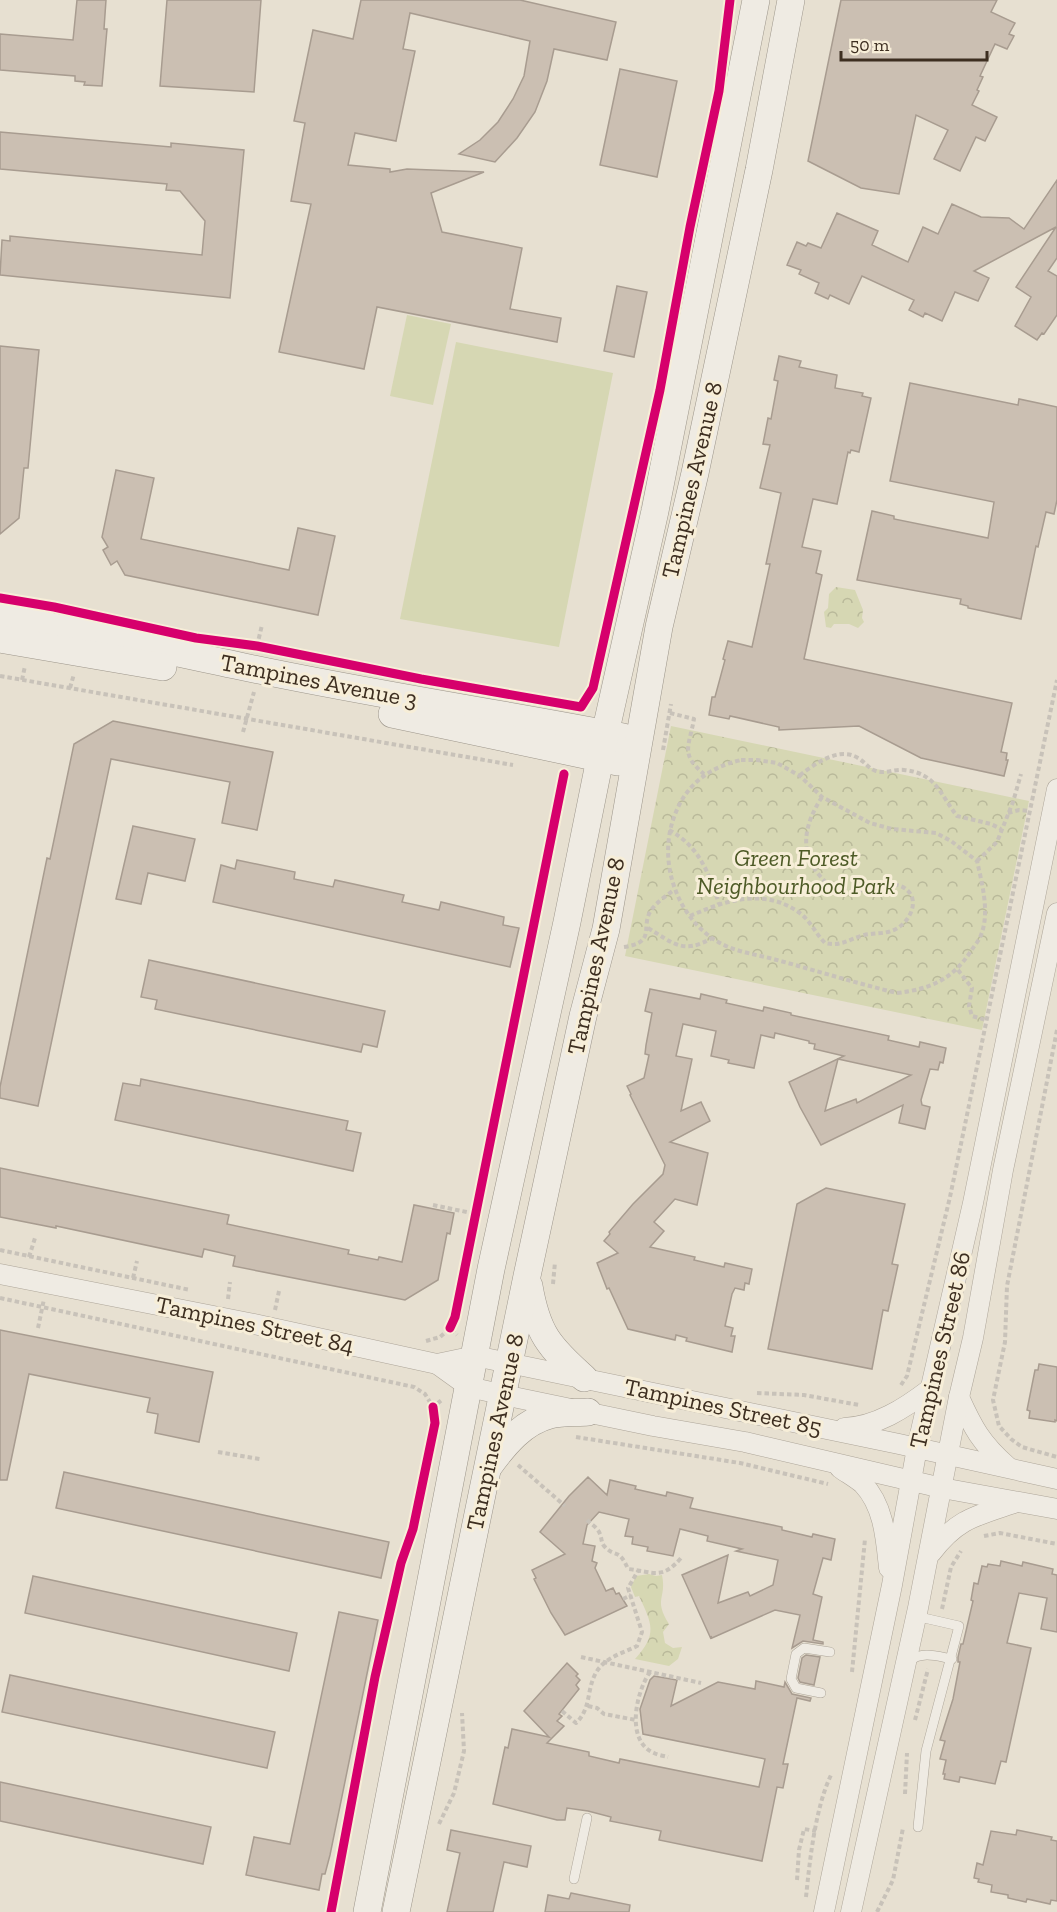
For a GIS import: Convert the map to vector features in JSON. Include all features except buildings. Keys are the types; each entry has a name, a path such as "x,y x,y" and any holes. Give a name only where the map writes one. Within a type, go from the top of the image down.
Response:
{"street":[{"name":"Tampines Avenue 8","path":"367,1912 491,1269 567,922 602,746 655,511 756,0"},
{"name":"Tampines Avenue 8","path":"396,1912 527,1276 583,1016 606,929 661,617 697,461 791,0"},
{"path":"748,41 783,47"},
{"name":"Tampines Avenue 3","path":"0,616 408,699 602,746"},
{"name":"Tampines Avenue 3","path":"0,639 637,752"},
{"name":"Tampines Street 86","path":"824,1912 892,1585 917,1448 973,1203 1057,789"},
{"name":"Tampines Street 86","path":"851,1912 918,1608 959,1397 973,1338 1003,1170 1057,913"},
{"name":"Tampines Street 84","path":"0,1274 249,1323 437,1364 469,1387 502,1394"},
{"path":"527,1276 532,1308 539,1328 547,1342 584,1378"},
{"name":"Tampines Street 85","path":"437,1364 475,1356 509,1362 1057,1479"},
{"path":"823,1428 853,1428 876,1421 893,1414 930,1389"},
{"name":"Tampines Street 85","path":"502,1394 745,1442 942,1488 1057,1509"},
{"path":"959,1397 982,1442 1008,1468"},
{"path":"487,1469 513,1436 531,1422 551,1414 588,1412"},
{"path":"832,1462 863,1485 878,1507 892,1585"},
{"name":"Tampines Street 85","path":"928,1557 945,1534 965,1520 1016,1502"}],"lane":[{"path":"918,1608 924,1618 959,1626 926,1751 918,1827"},
{"path":"821,1693 796,1688 790,1679 796,1654 804,1648 830,1652"},
{"path":"904,1664 917,1655 931,1654 952,1659"},
{"path":"574,1879 587,1818"}],"path":[{"path":"262,626 252,645 269,650"},
{"path":"0,676 517,766"},
{"path":"899,1389 907,1376 950,1197 1057,680"},
{"path":"243,732 256,686"},
{"path":"670,713 694,719 688,753 691,763 704,774"},
{"path":"662,757 668,725"},
{"path":"800,776 816,764 836,755 848,753 873,771 883,773 906,770 923,775 936,784 957,816 991,824 1001,829"},
{"path":"741,760 757,760 777,763 800,776 822,796 870,823 892,829 936,833 951,841 977,861 984,891 982,935 957,970 938,983 918,990 897,993 738,950 712,939 690,916 674,890 667,846 675,812 704,774 724,764 741,760"},
{"path":"977,861 998,842 1021,774"},
{"path":"690,916 719,904 758,897 787,905 801,914 825,943 834,945 844,944 861,936 891,931 903,924 911,913 914,902 910,893 902,886 890,884 865,890 836,889 812,867 806,851 806,838 812,815 822,796"},
{"path":"1008,813 1019,810 1030,811"},
{"path":"669,830 683,837 693,847 719,904"},
{"path":"626,936 623,947 640,943 648,928 648,917 652,908 674,890"},
{"path":"648,928 683,947 701,945 712,939"},
{"path":"957,970 972,988 969,1006 972,1016 986,1020"},
{"path":"1057,1030 1007,1286 1005,1342 993,1400 999,1426 1011,1439 1022,1447 1057,1457"},
{"path":"474,1225 479,1203"},
{"path":"433,1205 476,1214"},
{"path":"30,1256 35,1238"},
{"path":"553,1289 555,1257"},
{"path":"133,1277 137,1261"},
{"path":"228,1299 230,1281"},
{"path":"275,1310 279,1291"},
{"path":"0,1299 414,1387 425,1394 434,1411"},
{"path":"38,1328 42,1308"},
{"path":"450,1328 455,1317"},
{"path":"752,1393 804,1395 849,1405 867,1406"},
{"path":"568,1436 730,1461 835,1486"},
{"path":"218,1452 260,1459"},
{"path":"514,1461 565,1506"},
{"path":"587,1520 600,1534 601,1542 607,1549 622,1557 628,1569 659,1573 669,1571 681,1558"},
{"path":"852,1674 866,1534"},
{"path":"562,1711 576,1723 588,1706 591,1685 597,1671 605,1663 637,1646 642,1632 628,1588 638,1571"},
{"path":"622,1599 631,1595"},
{"path":"581,1657 701,1683"},
{"path":"650,1672 641,1686 637,1700 636,1720 641,1741 652,1753 668,1757"},
{"path":"588,1706 597,1708 604,1714 636,1720"},
{"path":"806,1898 810,1856 825,1789 834,1771"},
{"path":"797,1880 799,1850 804,1829 816,1831"}],"green space":[{"path":"407,315 451,324 433,405 390,396"},
{"path":"456,342 613,373 559,647 400,619"},
{"path":"836,587 855,590 863,610 864,622 858,628 849,624 834,624 831,628 826,627 824,612 828,608 829,594"},
{"name":"Green Forest Neighbourhood Park","path":"671,726 1029,801 982,1030 625,956"},
{"path":"662,1575 661,1603 669,1624 663,1632 665,1643 673,1648 682,1647 678,1659 669,1666 635,1659 647,1643 650,1635 650,1622 639,1596 635,1597 631,1587 636,1576"}],"cycle path":[{"path":"0,598 54,607 196,638 257,646 421,679 581,707 593,688 660,390 690,227 719,91 730,0"},
{"path":"450,1328 455,1317 564,774"},
{"path":"331,1912 375,1677 401,1563 413,1529 435,1423 433,1407"}]}
